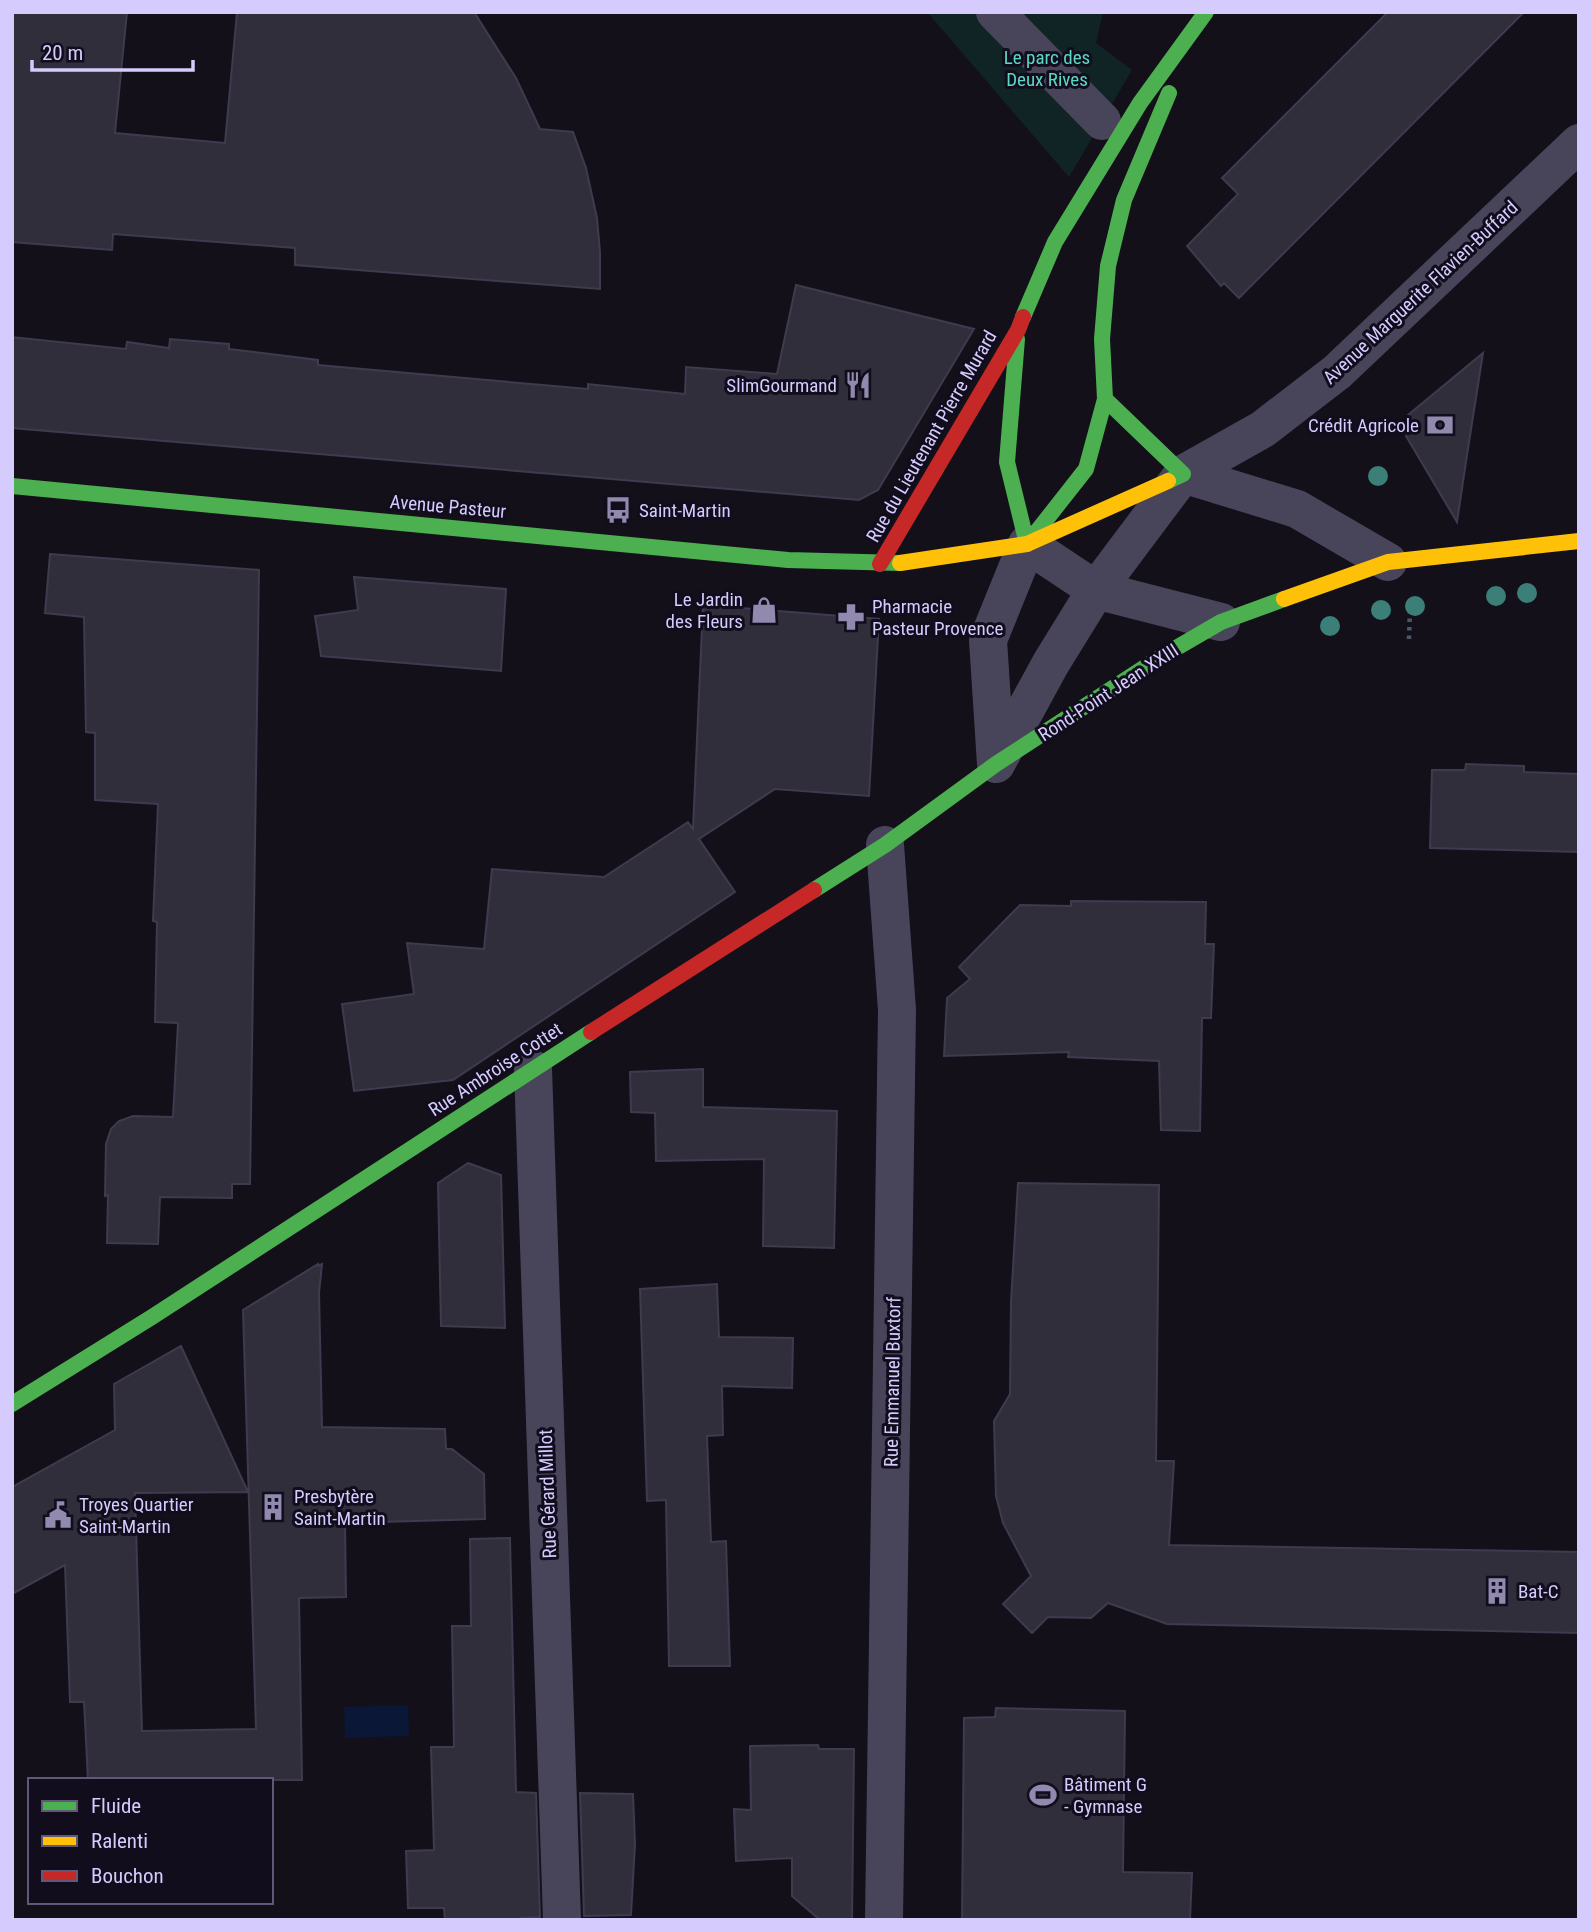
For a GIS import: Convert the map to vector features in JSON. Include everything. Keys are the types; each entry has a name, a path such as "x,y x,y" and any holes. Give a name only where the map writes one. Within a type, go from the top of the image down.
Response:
{"main road":[{"name":"Rue du Lieutenant Pierre Murard","path":"880,564 1018,330 1055,242 1140,103 1206,12"},
{"name":"Rue du Lieutenant Pierre Murard","path":"1027,544 1086,469 1105,399 1102,339 1107,278 1124,200 1206,12"},
{"name":"Rue du Lieutenant Pierre Murard","path":"1018,330 1007,461 1027,544"},
{"path":"880,564 1027,544 1183,474 1105,399"},
{"name":"Avenue Pasteur","path":"12,486 788,560 880,564"},
{"name":"Rond-Point Jean XXIII","path":"996,764 1221,622 1388,562 1579,541"},
{"name":"Rue Ambroise Cottet","path":"12,1404 152,1317 533,1069 885,845 996,764"}],"street":[{"path":"995,12 1102,121"},
{"name":"Avenue Marguerite Flavien-Buffard","path":"1183,474 1263,429 1337,372 1579,143"},
{"path":"1183,474 1297,509 1388,562"},
{"name":"Rond-Point Jean XXIII","path":"996,764 1051,663 1096,590 1183,474"},
{"path":"996,764 988,640 1027,544"},
{"name":"Rond-Point Jean XXIII","path":"1027,544 1096,590 1221,622"},
{"name":"Rue Emmanuel Buxtorf","path":"884,1920 897,1010 885,845"},
{"name":"Rue Gérard Millot","path":"533,1069 562,1920"}],"green space":[{"name":"Le parc des Deux Rives","path":"927,12 1103,12 1096,43 1132,70 1069,177"}],"water":[{"path":"408,1705 409,1736 345,1738 344,1707"}],"building":[{"path":"12,12 127,12 115,133 225,143 237,12 474,12 516,78 540,129 573,132 586,168 597,218 600,289 295,265 295,248 113,234 112,250 12,242"},
{"path":"1388,12 1524,12 1239,298 1224,283 1221,286 1187,246 1238,194 1222,178"},
{"path":"796,285 974,329 878,490 859,500 12,428 12,337 126,349 127,342 169,348 170,339 229,344 229,349 318,360 318,365 588,389 588,384 685,394 686,367 777,374"},
{"name":"Crédit Agricole","path":"1483,353 1457,522 1406,436 1408,415"},
{"path":"50,554 259,570 250,1184 232,1184 232,1198 160,1197 158,1244 107,1243 108,1195 105,1196 106,1144 111,1129 119,1121 133,1116 173,1117 178,1023 155,1022 157,922 153,921 158,804 95,800 95,733 86,732 84,617 45,613"},
{"path":"354,577 506,589 501,671 321,656 315,616 358,610"},
{"path":"703,605 879,619 869,796 775,789 699,839 735,892 453,1080 354,1091 342,1004 414,994 407,943 484,949 492,869 604,877 688,822 693,829"},
{"path":"1466,764 1524,766 1524,772 1579,774 1579,852 1430,848 1432,770 1465,770"},
{"path":"1071,901 1206,902 1205,944 1214,944 1211,1018 1202,1018 1200,1131 1161,1130 1159,1061 1068,1057 1069,1052 944,1056 947,998 970,979 959,967 1020,905 1071,906"},
{"path":"703,1069 703,1107 837,1111 834,1248 763,1246 764,1159 656,1161 655,1113 631,1112 630,1072"},
{"path":"468,1163 501,1175 505,1328 441,1326 438,1183"},
{"path":"1018,1183 1159,1185 1156,1461 1174,1461 1169,1545 1579,1552 1579,1633 1167,1624 1108,1603 1091,1618 1048,1617 1032,1633 1003,1604 1031,1576 1003,1523 996,1496 994,1421 1010,1394 1011,1302"},
{"path":"322,1264 319,1293 322,1427 445,1429 446,1449 452,1449 484,1474 485,1519 345,1523 346,1597 299,1598 302,1780 88,1778 84,1702 70,1702 65,1565 12,1594 12,1487 115,1430 114,1384 181,1346 248,1492 135,1493 142,1731 256,1729 243,1310"},
{"path":"717,1284 719,1337 793,1338 792,1388 722,1386 723,1435 707,1436 711,1542 726,1541 730,1666 669,1666 666,1500 647,1501 640,1289"},
{"path":"510,1538 516,1792 536,1793 540,1917 520,1920 445,1920 444,1908 408,1908 406,1851 434,1850 431,1747 454,1747 452,1626 471,1626 470,1539"},
{"name":"Bâtiment G - Gymnase","path":"996,1708 1125,1711 1123,1872 1192,1873 1190,1920 962,1920 964,1718 995,1717"},
{"path":"818,1745 819,1749 854,1749 852,1920 820,1920 792,1896 792,1858 736,1861 734,1809 751,1810 750,1746"},
{"path":"580,1793 633,1794 635,1844 631,1915 584,1916"}],"traffic: fast":[{"path":"1023,317 1055,242 1140,103 1206,12"},
{"path":"1031,539 1086,469 1105,399 1102,339 1108,266 1124,200 1169,93"},
{"path":"1017,339 1007,462 1027,544"},
{"path":"1105,399 1183,474 1168,481"},
{"path":"12,486 788,560 900,563"},
{"path":"814,890 885,845 996,764 1159,658 1221,622 1284,599"},
{"path":"12,1404 152,1317 591,1032"}],"traffic: slow":[{"path":"900,563 1027,544 1168,481"},
{"path":"1284,599 1388,562 1579,541"}],"traffic: jam":[{"path":"880,564 1018,330 1023,317"},
{"path":"591,1032 814,890"}],"place":[{"name":"SlimGourmand","path":"858,385"},
{"name":"Crédit Agricole","path":"1440,425"},
{"name":"Saint-Martin","path":"618,510"},
{"name":"Le Jardin des Fleurs","path":"764,610"},
{"name":"Pharmacie Pasteur Provence","path":"851,617"},
{"name":"Presbytère Saint-Martin","path":"273,1507"},
{"name":"Troyes Quartier Saint-Martin","path":"58,1515"},
{"name":"Bat-C","path":"1497,1591"},
{"name":"Bâtiment G - Gymnase","path":"1043,1795"}]}
